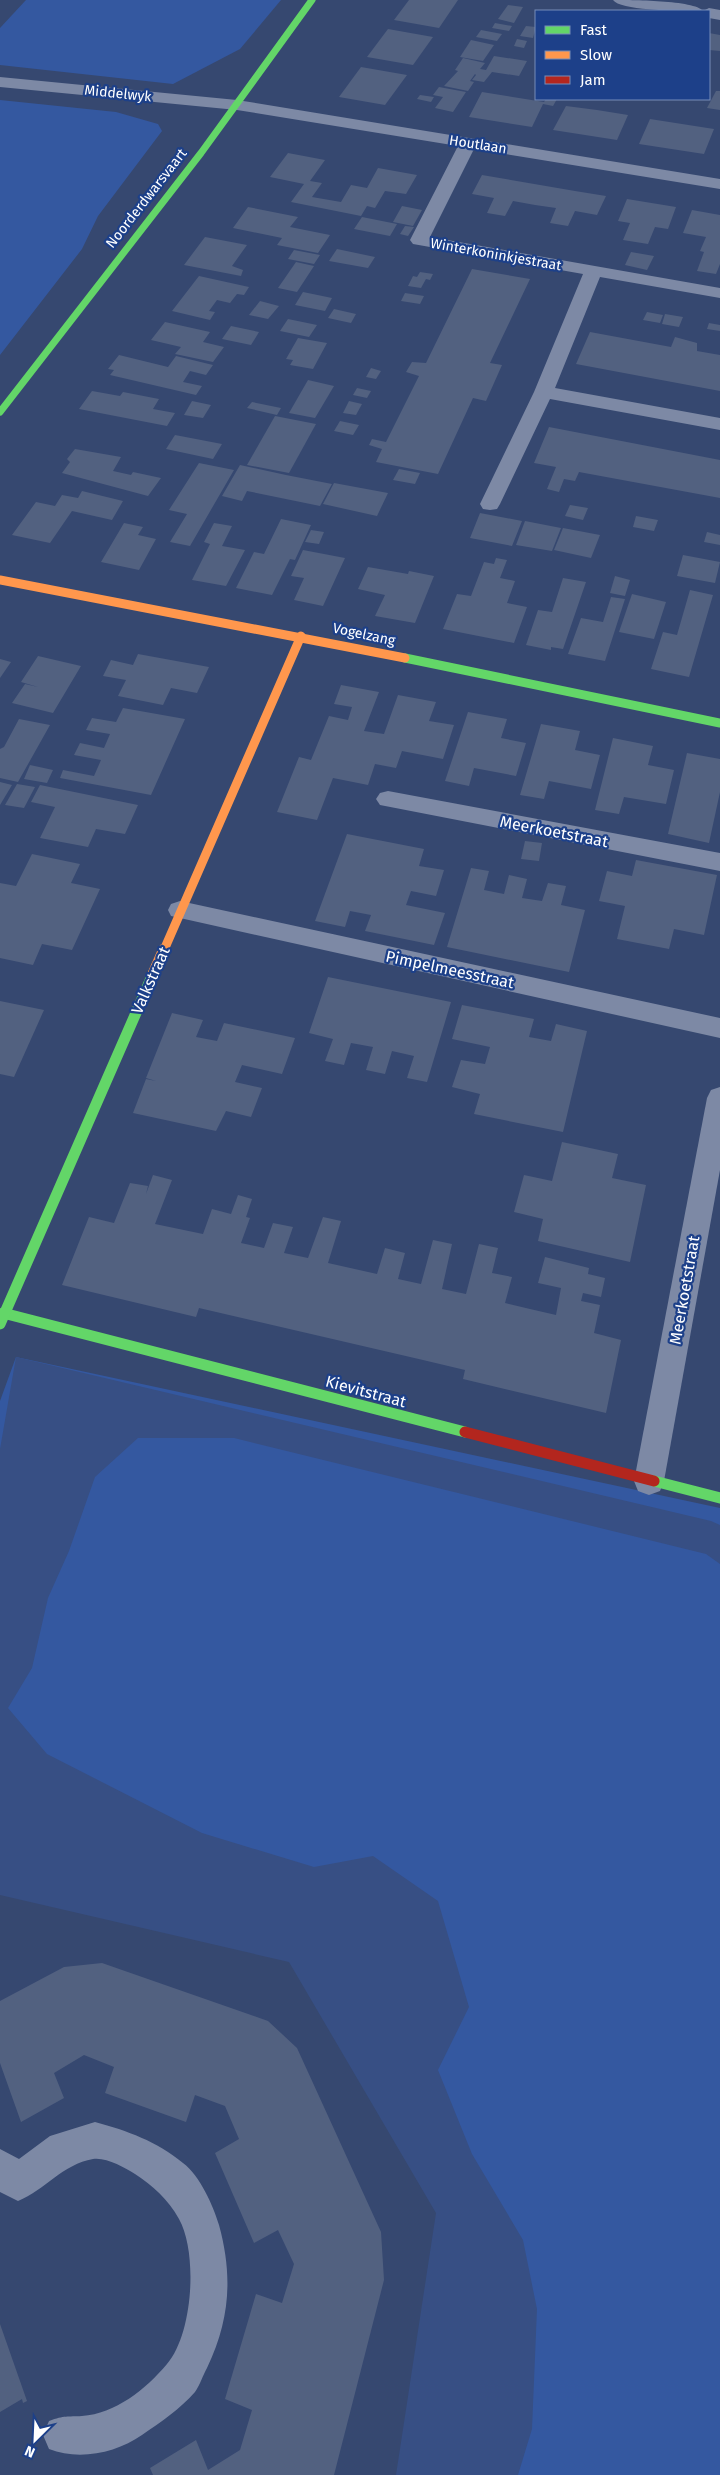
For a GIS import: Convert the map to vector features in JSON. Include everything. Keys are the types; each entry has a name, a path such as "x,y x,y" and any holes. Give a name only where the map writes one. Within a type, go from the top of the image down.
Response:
{"street":[{"name":"Noorderdwarsvaart","path":"0,412 237,105 312,0"},
{"path":"620,0 688,10"},
{"name":"Middelwyk","path":"0,82 237,105"},
{"name":"Houtlaan","path":"237,105 720,184"},
{"name":"Winterkoninkjestraat","path":"469,142 419,240 720,294"},
{"path":"490,504 544,392 593,271"},
{"path":"544,392 720,424"},
{"name":"Vogelzang","path":"0,580 301,636 720,723"},
{"name":"Valkstraat","path":"2,1319 301,636"},
{"name":"Meerkoetstraat","path":"388,799 720,862"},
{"name":"Pimpelmeesstraat","path":"180,910 720,1028"},
{"name":"Meerkoetstraat","path":"649,1481 720,1098"},
{"name":"Kievitstraat","path":"2,1319 720,1498"},
{"path":"0,2167 18,2183 63,2149 95,2140 132,2150 172,2177 196,2211 208,2253 209,2295 200,2340 182,2377 154,2404 117,2428 82,2436 63,2435"}],"shaded area":[{"path":"26,0 281,0 240,49 173,84 0,65 0,28"},
{"path":"0,100 116,112 158,124 162,131 98,216 82,249 0,355"},
{"path":"16,1357 720,1508 720,2475 415,2475 448,2208 303,1949 0,1879 0,1401"},
{"path":"16,1357 711,1521 720,1525 720,1564 706,1554 234,1438 138,1438 95,1477 69,1551 48,1598 32,1668 8,1708 47,1754 202,1833 314,1867 373,1856 438,1901 469,2007 438,2070 472,2154 523,2240 537,2309 532,2429 518,2475 396,2475 436,2213 289,1962 0,1895 0,1449"}],"building":[{"path":"409,0 458,0 439,28 394,20"},
{"path":"508,5 523,7 514,23 498,19"},
{"path":"495,23 512,26 509,31 492,28"},
{"path":"526,26 535,27 533,38 520,36"},
{"path":"388,29 433,37 413,65 367,57"},
{"path":"481,30 502,34 497,41 476,37"},
{"path":"710,33 720,35 720,51 710,50"},
{"path":"517,39 527,41 524,48 514,46"},
{"path":"471,40 494,45 483,61 460,57"},
{"path":"494,56 527,61 519,76 492,72 484,82 472,80 475,74 470,81 474,82 468,91 444,86 458,71 455,70 463,58 485,63 480,69 486,70"},
{"path":"361,67 407,75 385,105 339,97"},
{"path":"439,87 466,92 453,112 435,108 443,97 433,95"},
{"path":"716,91 720,91 720,110 707,108"},
{"path":"482,92 544,102 545,100 556,100 553,106 543,104 532,127 469,117"},
{"path":"420,95 434,97 431,102 417,99"},
{"path":"566,106 628,115 617,140 553,130"},
{"path":"650,119 714,129 704,154 639,144"},
{"path":"288,153 325,160 310,181 322,183 312,197 341,202 351,185 367,188 378,168 417,175 406,194 385,191 375,208 367,206 361,216 291,202 304,184 270,177"},
{"path":"482,175 606,196 597,215 575,211 568,226 550,223 556,208 513,201 505,216 487,213 494,198 472,194"},
{"path":"627,199 676,207 668,229 655,227 648,244 623,240 630,223 618,221"},
{"path":"402,206 422,210 413,226 393,222"},
{"path":"248,207 298,217 290,227 330,235 318,253 277,245 282,238 233,228"},
{"path":"692,210 720,215 720,264 716,274 697,271 704,252 700,251 706,237 683,233"},
{"path":"362,217 397,224 390,236 354,229"},
{"path":"405,226 414,227 408,236 400,234"},
{"path":"205,237 247,245 232,266 243,270 241,276 184,265"},
{"path":"337,249 375,257 368,268 329,261"},
{"path":"294,250 320,255 314,264 288,259"},
{"path":"631,252 654,256 647,270 625,265"},
{"path":"296,262 314,266 297,292 278,288"},
{"path":"472,269 530,279 490,363 502,365 486,401 473,398 438,474 376,462 382,449 369,445 372,439 386,442 419,376 406,372 412,362 426,363"},
{"path":"420,272 433,274 430,280 426,279 421,288 408,286 413,276 417,277"},
{"path":"199,276 249,287 244,295 237,294 230,303 217,300 209,311 215,312 210,320 172,311"},
{"path":"303,292 332,298 325,311 295,305"},
{"path":"405,293 424,296 420,304 401,301"},
{"path":"260,301 279,306 268,319 249,315"},
{"path":"334,309 356,314 351,323 328,318"},
{"path":"647,312 663,315 660,323 643,320"},
{"path":"665,314 683,317 679,327 662,324"},
{"path":"288,319 317,325 309,337 280,331"},
{"path":"165,322 210,332 203,342 224,347 213,362 175,354 181,347 151,340"},
{"path":"709,323 720,325 720,331 707,329"},
{"path":"231,326 259,332 251,345 222,339"},
{"path":"590,332 671,347 675,337 697,343 697,351 720,355 720,391 576,364"},
{"path":"298,338 327,343 313,369 290,365 293,360 286,359"},
{"path":"119,355 168,367 176,356 213,365 206,375 190,371 183,382 202,386 196,395 110,375 114,370 108,369"},
{"path":"371,368 381,371 376,379 366,377"},
{"path":"308,380 334,386 315,418 289,413"},
{"path":"357,388 371,391 367,398 353,395"},
{"path":"92,391 120,396 123,392 159,399 153,409 175,413 167,426 79,409"},
{"path":"192,401 211,405 203,418 184,415"},
{"path":"349,401 362,404 356,415 343,413"},
{"path":"252,402 281,408 277,415 247,408"},
{"path":"275,416 316,424 289,473 247,465"},
{"path":"340,421 359,425 353,435 334,431"},
{"path":"549,427 720,460 720,498 579,472 575,481 564,479 559,492 547,489 556,467 534,463"},
{"path":"175,435 222,444 213,459 166,449"},
{"path":"75,449 121,457 113,471 131,475 133,472 161,478 148,496 62,473 70,462 67,459"},
{"path":"199,463 234,470 190,546 170,542 187,514 169,510"},
{"path":"240,465 332,484 320,506 247,491 242,501 222,496"},
{"path":"399,469 420,473 415,484 393,480"},
{"path":"334,483 388,493 377,516 323,504"},
{"path":"82,491 123,501 112,520 72,511 50,543 12,535 36,502 55,506 62,495 78,498"},
{"path":"570,505 588,508 583,520 565,516"},
{"path":"480,513 522,521 512,546 470,538"},
{"path":"636,516 658,520 654,531 633,527"},
{"path":"281,519 311,525 295,560 290,559 272,595 236,588 254,552 264,554"},
{"path":"525,521 561,528 552,551 516,545"},
{"path":"124,523 143,527 138,535 156,539 139,570 101,562"},
{"path":"214,523 232,526 222,546 245,550 226,586 192,580 210,544 204,542"},
{"path":"563,528 600,535 591,558 554,550"},
{"path":"311,530 324,532 319,544 305,542"},
{"path":"707,532 720,535 720,545 704,542"},
{"path":"303,550 345,558 323,606 294,600 304,578 291,576"},
{"path":"683,555 720,562 715,583 677,576"},
{"path":"496,558 507,560 500,578 515,581 507,603 527,607 514,643 443,629 457,594 471,596 484,562 494,564"},
{"path":"368,567 408,574 409,571 434,576 415,623 375,616 385,595 358,589"},
{"path":"615,576 630,580 625,596 610,593"},
{"path":"563,578 586,582 563,649 551,647 551,650 526,645 538,610 552,612"},
{"path":"690,590 713,595 689,677 651,669 663,632 677,635"},
{"path":"632,594 666,602 654,639 619,632"},
{"path":"611,597 625,599 605,661 568,654 581,618 603,622"},
{"path":"138,654 209,667 197,693 171,688 163,705 118,696 126,680 103,676 111,660 133,665"},
{"path":"38,656 81,666 53,713 12,703 25,684 38,687 21,682"},
{"path":"0,659 11,662 0,678"},
{"path":"341,685 379,692 364,731 384,734 398,695 436,702 429,721 454,725 443,759 402,751 396,768 375,764 368,785 333,778 317,820 277,812 299,757 311,760 329,716 348,720 352,707 334,704"},
{"path":"123,708 185,719 151,795 60,778 63,770 94,776 101,760 74,755 80,743 104,748 110,734 86,730 92,718 116,722"},
{"path":"468,712 507,719 501,738 526,743 516,776 474,768 469,786 445,781"},
{"path":"19,719 50,725 18,782 0,778 0,749 4,747"},
{"path":"541,724 580,731 575,750 600,755 591,789 549,781 544,799 520,795"},
{"path":"613,738 653,746 648,765 674,770 666,804 624,797 619,814 595,810"},
{"path":"687,753 720,759 720,792 709,843 668,834"},
{"path":"30,765 53,770 47,783 24,779"},
{"path":"0,782 12,785 0,805"},
{"path":"17,784 35,787 24,808 5,805"},
{"path":"40,785 138,805 125,834 96,829 88,847 40,838 55,807 31,802"},
{"path":"347,834 424,849 419,866 444,870 436,896 411,891 406,905 445,913 434,945 365,931 371,915 350,911 345,927 315,921"},
{"path":"525,841 542,843 539,861 521,859"},
{"path":"32,854 80,864 71,883 100,889 72,950 42,944 33,965 0,958 0,883 16,886"},
{"path":"636,860 717,875 704,935 674,929 669,949 617,939 625,906 599,901 607,871 632,876"},
{"path":"471,868 489,871 484,890 504,894 509,875 527,879 522,898 542,901 548,883 566,886 561,905 585,910 569,972 447,947"},
{"path":"328,977 451,1002 427,1082 407,1078 414,1056 392,1051 385,1074 366,1070 373,1047 351,1043 344,1065 325,1061 333,1039 309,1033"},
{"path":"0,1001 44,1010 14,1077 0,1074"},
{"path":"462,1005 534,1019 529,1037 551,1041 556,1024 587,1031 563,1132 474,1114 480,1094 452,1087 461,1060 485,1064 490,1047 452,1039"},
{"path":"172,1013 203,1020 196,1037 217,1041 224,1023 295,1038 282,1074 242,1065 235,1082 262,1088 251,1117 226,1111 216,1131 133,1113 146,1079 156,1081 146,1078"},
{"path":"562,1142 618,1154 612,1178 646,1185 630,1262 538,1241 543,1219 514,1212 524,1175 552,1181"},
{"path":"153,1175 172,1180 155,1224 203,1234 212,1209 231,1214 238,1195 252,1199 246,1217 250,1218 241,1243 264,1248 273,1223 293,1227 284,1253 308,1258 323,1217 341,1221 328,1263 377,1274 385,1248 405,1253 398,1279 421,1284 433,1240 452,1244 442,1289 466,1294 479,1244 498,1248 492,1273 512,1277 505,1303 556,1315 561,1288 538,1283 545,1257 589,1268 588,1274 605,1278 601,1297 583,1293 581,1301 600,1305 594,1333 621,1340 606,1413 463,1379 465,1370 423,1360 199,1308 196,1317 62,1285 89,1217 114,1223 130,1183 148,1186 146,1194"},
{"path":"102,1963 268,2021 297,2048 381,2232 384,2280 334,2475 153,2475 150,2468 196,2440 208,2470 240,2450 252,2410 225,2399 256,2294 282,2303 294,2264 278,2230 254,2243 215,2153 239,2139 225,2106 195,2095 186,2122 105,2093 114,2067 84,2055 54,2073 64,2098 21,2122 0,2063 0,2001 64,1967"},
{"path":"0,2324 27,2401 23,2403 22,2399 0,2412"}],"traffic: fast":[{"path":"0,412 201,153 312,0"},
{"path":"405,658 720,723"},
{"path":"0,1324 153,974"},
{"path":"3,1313 465,1432"},
{"path":"654,1481 720,1498"}],"traffic: slow":[{"path":"0,580 405,658"},
{"path":"153,974 301,636"}],"traffic: jam":[{"path":"465,1432 654,1481"}]}
